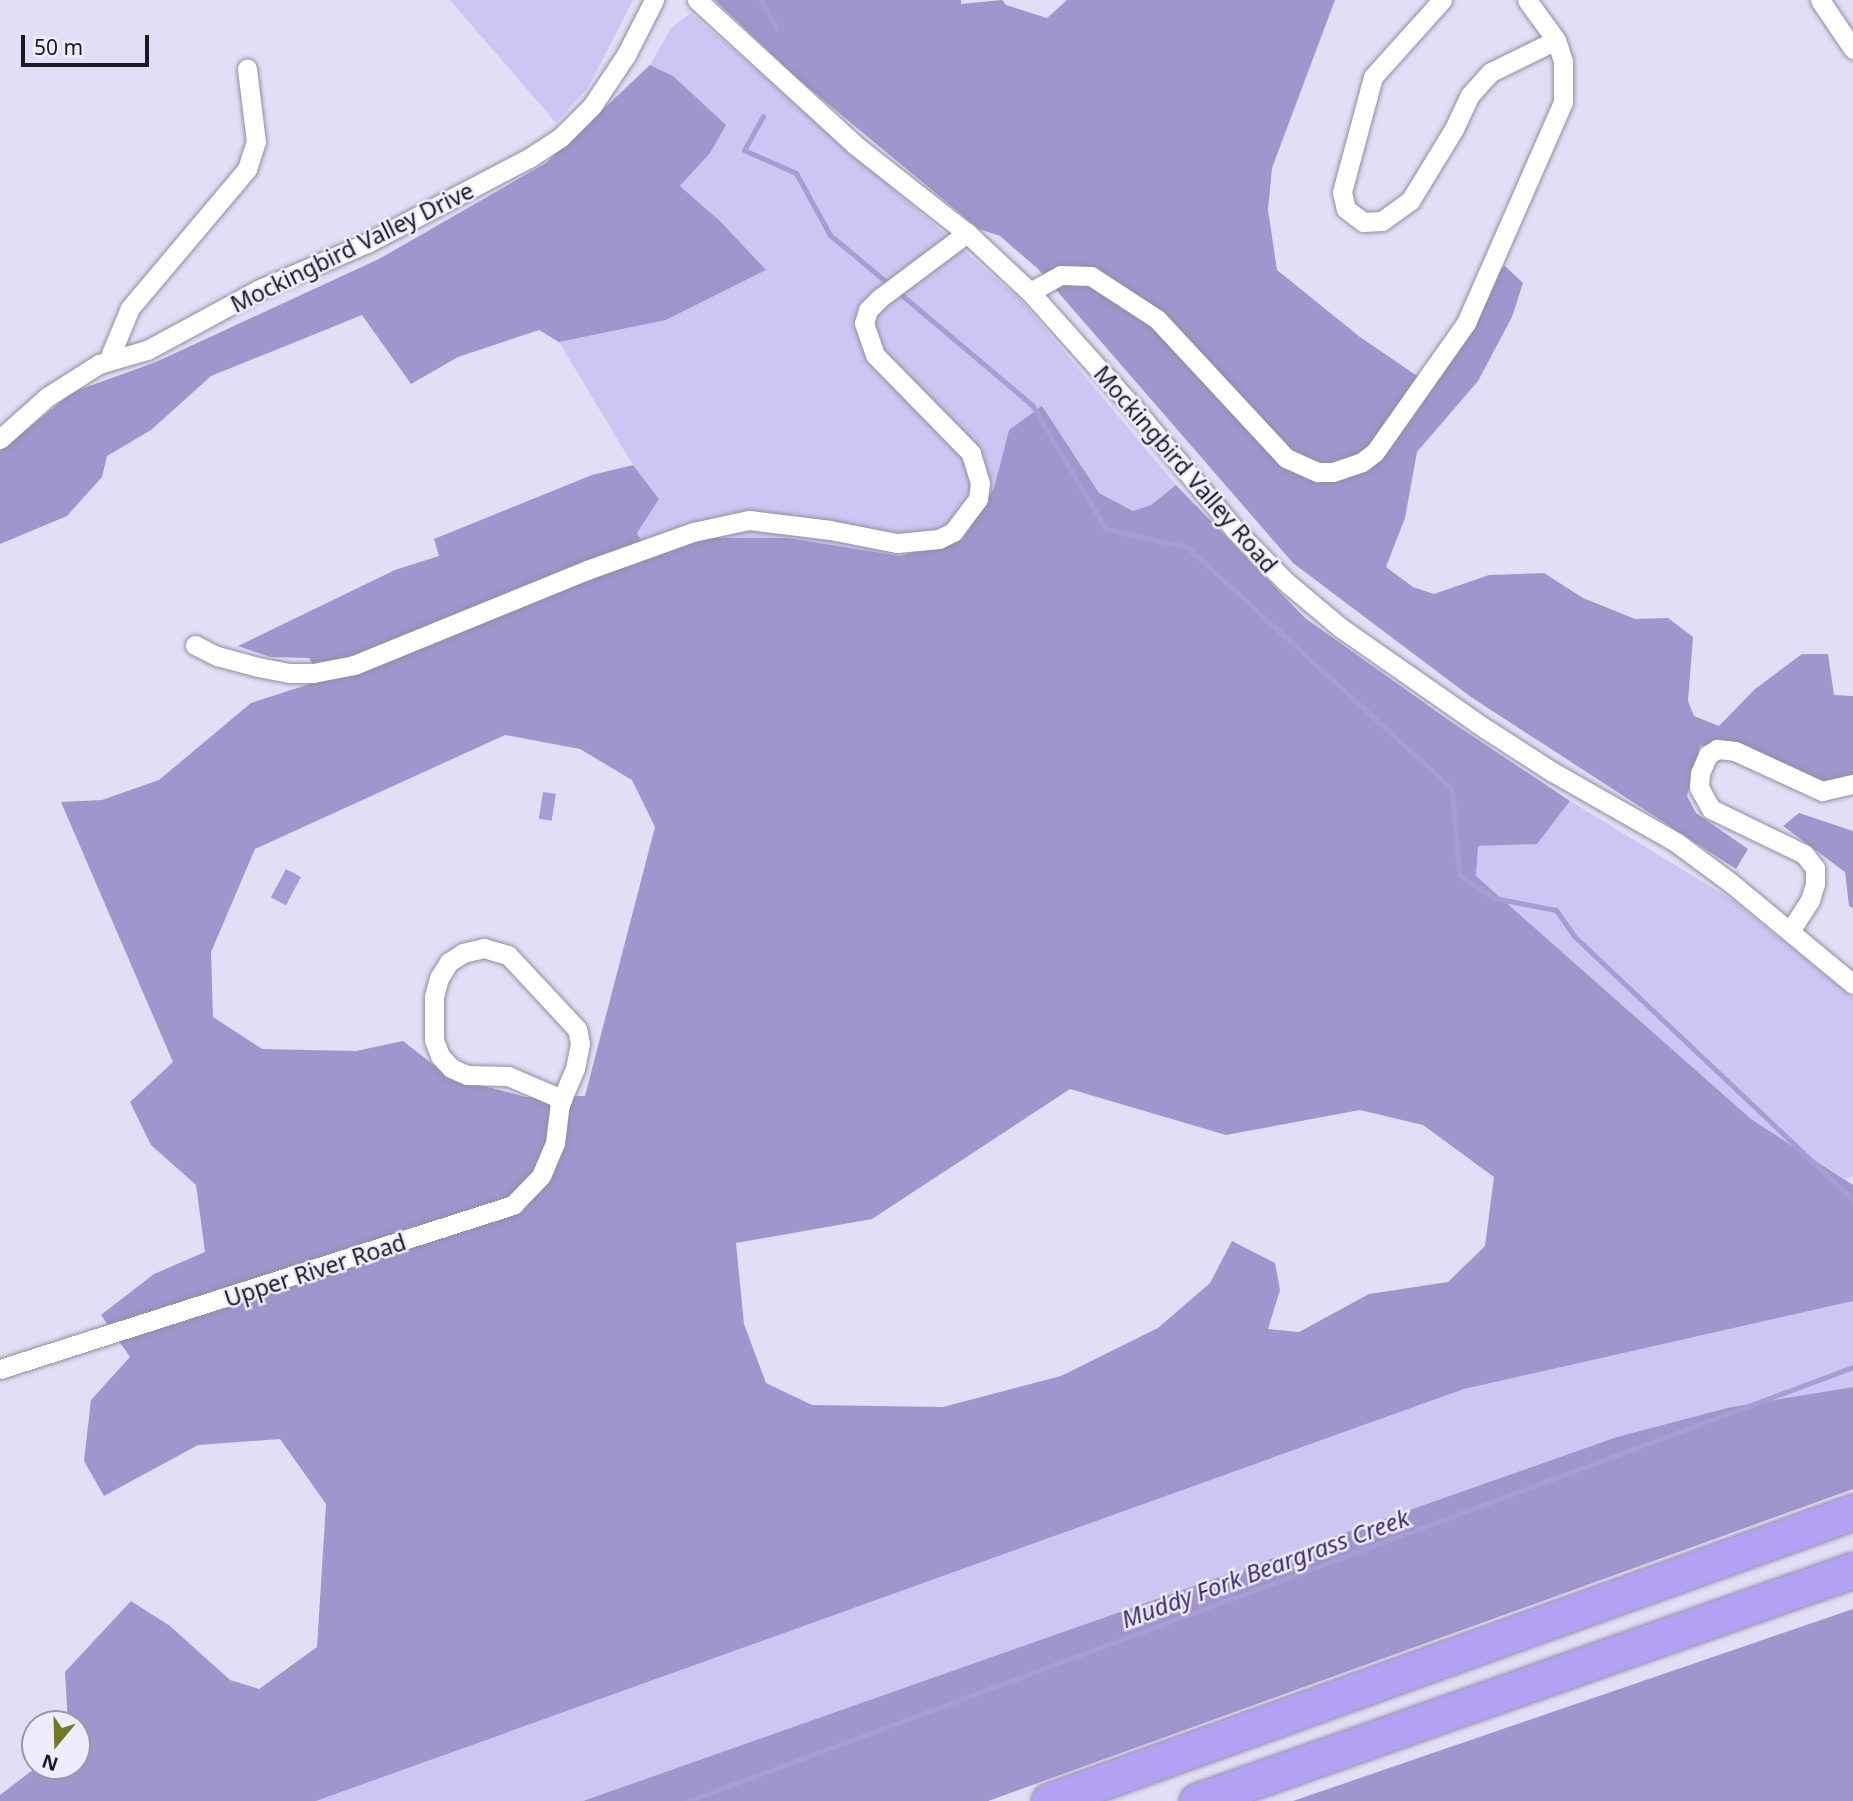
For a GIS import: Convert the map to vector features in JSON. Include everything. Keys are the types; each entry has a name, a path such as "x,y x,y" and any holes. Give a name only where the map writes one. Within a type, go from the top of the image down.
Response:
{"highway":[{"path":"1049,1801 1853,1512"},
{"path":"1197,1801 1853,1570"}],"street":[{"name":"Mockingbird Valley Drive","path":"0,439 71,379 107,361 147,351 260,289 379,237 529,158 578,122 598,98 626,55 654,0"},
{"name":"Mockingbird Valley Road","path":"697,0 855,145 967,233 1030,292 1133,407 1234,530 1284,581 1341,628 1486,729 1551,771 1676,843 1790,931 1853,984"},
{"path":"1442,0 1396,48 1373,77 1342,192 1346,209 1363,222 1382,221 1410,201 1454,130 1470,95 1492,72 1556,40"},
{"path":"1030,292 1060,275 1091,276 1157,318 1286,458 1318,471 1333,472 1362,462 1375,452 1466,323 1563,102 1563,61 1556,40 1527,0"},
{"path":"1820,0 1853,49"},
{"path":"107,361 130,307 237,184 254,155 256,142 247,69"},
{"path":"195,645 217,656 258,667 290,673 313,673 354,665 587,570 694,532 749,520 830,530 897,543 939,539 953,532 978,499 977,470 971,453 875,355 864,323 868,310 890,290 967,233"},
{"path":"1790,931 1810,900 1815,884 1815,868 1804,854 1711,809 1699,787 1700,773 1708,755 1717,749 1735,751 1822,791 1853,784"},
{"name":"Upper River Road","path":"1,1367 513,1205 541,1176 555,1143 562,1099 575,1069 580,1043 577,1028 508,955 484,948 463,953 449,962 439,978 434,997 434,1040 440,1056 451,1068 467,1074 508,1076 562,1099"}],"shaded area":[{"path":"450,0 633,0 588,88 556,123"},
{"path":"715,0 961,0 961,4 1002,0 1006,5 1047,18 1067,0 1335,0 1272,168 1268,210 1277,270 1360,337 1429,384 1492,275 1505,266 1523,283 1512,317 1478,381 1417,452 1405,518 1386,567 1413,587 1434,594 1489,575 1544,573 1583,598 1635,619 1668,618 1693,637 1688,701 1694,716 1719,726 1755,689 1802,654 1828,654 1834,695 1853,696 1853,774 1845,780 1822,781 1736,743 1700,746 1687,796 1696,813 1748,849 1736,869 1471,697 1293,563 1038,269 1000,236 979,229 798,79"},
{"path":"691,13 1021,300 1176,485 1151,505 1133,511 1099,493 1042,407 1009,430 994,488 963,539 900,556 788,538 704,538 651,559 637,533 659,499 633,465 559,342 666,320 766,270 721,222 680,186 710,153 673,76 650,65 671,28"},
{"path":"650,65 673,76 726,125 710,153 680,186 721,222 766,270 666,320 559,342 539,330 458,357 411,384 362,315 211,376 151,430 107,456 102,477 67,516 0,544 0,451 73,392 156,362 379,259 546,163"},
{"path":"1042,406 1099,493 1133,511 1151,505 1176,485 1305,618 1450,721 1570,801 1537,844 1478,846 1476,876 1751,1119 1853,1185 1853,1301 1464,1389 316,1801 0,1801 0,1795 21,1779 91,1780 91,1710 67,1710 65,1672 131,1601 170,1626 230,1680 259,1689 317,1647 326,1504 280,1439 198,1445 104,1496 84,1461 91,1400 130,1357 101,1315 154,1274 205,1252 196,1185 151,1145 130,1102 173,1062 61,802 102,800 159,780 251,703 322,680 309,658 270,657 238,646 395,570 439,556 434,539 592,475 633,465 659,499 637,533 651,558 704,538 788,538 900,556 963,539 994,488 1009,430","holes":["505,735 580,749 632,780 655,827 585,1096 526,1097 449,1077 403,1041 356,1051 262,1049 213,1017 211,952 255,849","1070,1089 1226,1135 1360,1110 1423,1125 1494,1177 1485,1246 1448,1282 1369,1294 1299,1332 1268,1329 1280,1290 1275,1263 1232,1241 1210,1283 1158,1328 1061,1376 943,1407 812,1405 766,1383 744,1324 736,1243 872,1219"]},
{"path":"543,792 556,794 552,821 539,819"},
{"path":"1570,801 1734,901 1853,998 1853,1176 1845,1179 1751,1119 1476,876 1478,846 1537,844"},
{"path":"1799,813 1853,831 1853,908 1849,906 1845,872 1783,826"},
{"path":"286,869 301,877 286,905 271,897"},
{"path":"1853,1301 1853,1387 1731,1407 1617,1437 583,1801 316,1801 1464,1389"},
{"path":"1853,1387 1853,1489 988,1801 583,1801 1617,1437 1731,1407"},
{"path":"1853,1609 1853,1801 1293,1801"}],"waterway":[{"path":"761,0 777,29"},
{"path":"763,116 744,150 796,173 830,235 890,285"},
{"path":"897,291 1032,405 1106,529 1187,547 1452,789 1459,875 1494,898 1556,910 1574,936 1853,1200"},
{"name":"Muddy Fork Beargrass Creek","path":"688,1801 1853,1367"}]}
